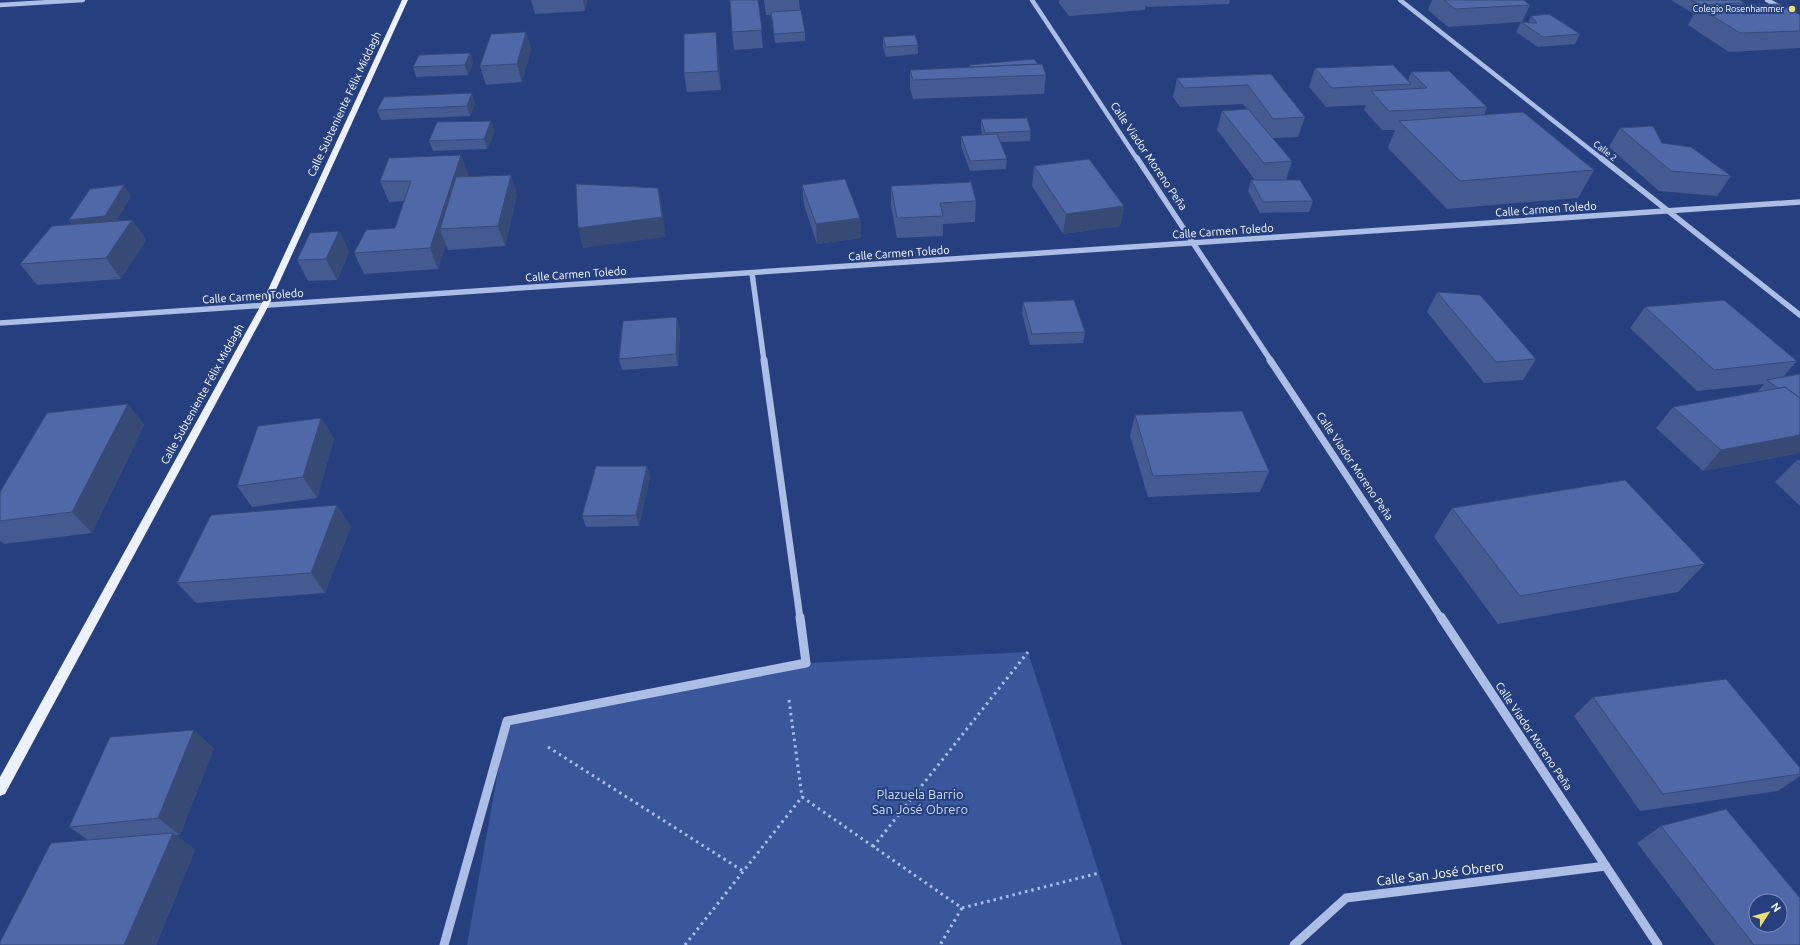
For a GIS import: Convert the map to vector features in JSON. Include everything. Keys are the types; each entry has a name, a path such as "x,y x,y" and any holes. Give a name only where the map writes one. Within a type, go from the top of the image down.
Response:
{"main road":[{"name":"Calle Subteniente Félix Middagh","path":"0,790 264,305 405,0"}],"street":[{"path":"0,4 83,0"},
{"name":"Calle Viador Moreno Peña","path":"1032,0 1658,945"},
{"name":"Calle 2","path":"1400,0 1800,315"},
{"path":"1767,0 1787,10"},
{"name":"Calle Carmen Toledo","path":"0,323 1800,202"},
{"path":"444,945 507,721 806,662 752,272"},
{"name":"Calle San José Obrero","path":"1294,945 1346,898 1606,866"}],"path":[{"path":"873,847 1028,652"},
{"path":"685,945 802,797 784,667"},
{"path":"507,721 743,871"},
{"path":"802,797 962,908"},
{"path":"940,945 962,908 1099,873"}],"green space":[{"name":"Plazuela Barrio San José Obrero","path":"1028,652 1122,945 467,945 507,721 806,663"}],"building":[{"path":"730,0 758,0 762,30 732,32"},
{"path":"1444,0 1524,0 1530,5 1455,9"},
{"path":"1691,0 1740,0 1744,3 1700,5"},
{"path":"1780,4 1800,15 1800,31 1740,33 1698,7"},
{"path":"801,10 805,32 774,34 771,12"},
{"path":"1549,14 1580,34 1543,37 1521,22 1537,23 1531,16"},
{"path":"526,32 517,64 480,66 491,34"},
{"path":"716,32 718,71 684,73 684,34"},
{"path":"915,35 918,45 886,47 883,37"},
{"path":"470,53 465,65 413,67 419,55"},
{"path":"1034,59 1038,64 970,67 969,65"},
{"path":"1042,64 1046,75 913,80 910,70"},
{"path":"1393,65 1411,84 1332,88 1315,68"},
{"path":"1449,71 1487,107 1389,111 1371,91 1427,88 1411,72"},
{"path":"1271,74 1305,117 1273,119 1248,85 1184,88 1177,78"},
{"path":"472,93 467,106 377,110 384,97"},
{"path":"1248,109 1292,161 1264,163 1222,111"},
{"path":"1523,112 1594,170 1460,181 1399,121"},
{"path":"1027,118 1031,131 985,133 981,119"},
{"path":"491,121 484,139 429,141 437,122"},
{"path":"1653,126 1662,143 1691,147 1731,176 1671,171 1620,128"},
{"path":"997,134 1007,159 970,161 961,136"},
{"path":"461,155 430,248 354,253 366,230 395,228 411,181 380,181 389,158"},
{"path":"1089,159 1124,206 1066,214 1034,166"},
{"path":"511,175 498,226 440,229 456,177"},
{"path":"845,179 860,218 816,224 802,185"},
{"path":"1251,180 1300,180 1313,201 1263,202"},
{"path":"971,182 976,201 940,203 943,216 897,218 891,186"},
{"path":"576,184 658,188 662,217 578,228"},
{"path":"124,185 105,216 69,220 90,189"},
{"path":"132,220 106,258 20,264 52,226"},
{"path":"339,231 326,259 297,260 310,233"},
{"path":"1437,292 1480,295 1536,359 1496,362"},
{"path":"1074,300 1085,332 1032,334 1023,302"},
{"path":"1724,300 1797,361 1714,370 1645,307"},
{"path":"677,317 676,354 619,359 623,321"},
{"path":"1800,374 1800,398 1785,387 1778,388 1767,380"},
{"path":"1785,387 1800,398 1800,435 1721,450 1673,407"},
{"path":"128,404 72,512 0,521 0,492 47,413"},
{"path":"1242,411 1269,471 1153,476 1135,415"},
{"path":"321,418 303,477 237,486 258,426"},
{"path":"596,466 647,466 636,515 582,516"},
{"path":"1625,480 1705,564 1520,596 1452,508"},
{"path":"337,505 311,573 177,583 211,515"},
{"path":"1726,679 1800,768 1800,774 1663,794 1593,697"},
{"path":"194,730 158,818 69,827 110,737"},
{"path":"1726,809 1800,898 1800,945 1754,945 1661,826"},
{"path":"173,833 124,945 0,945 0,942 51,843"}],"place":[{"name":"Colegio Rosenhammer","path":"1792,9"}]}
